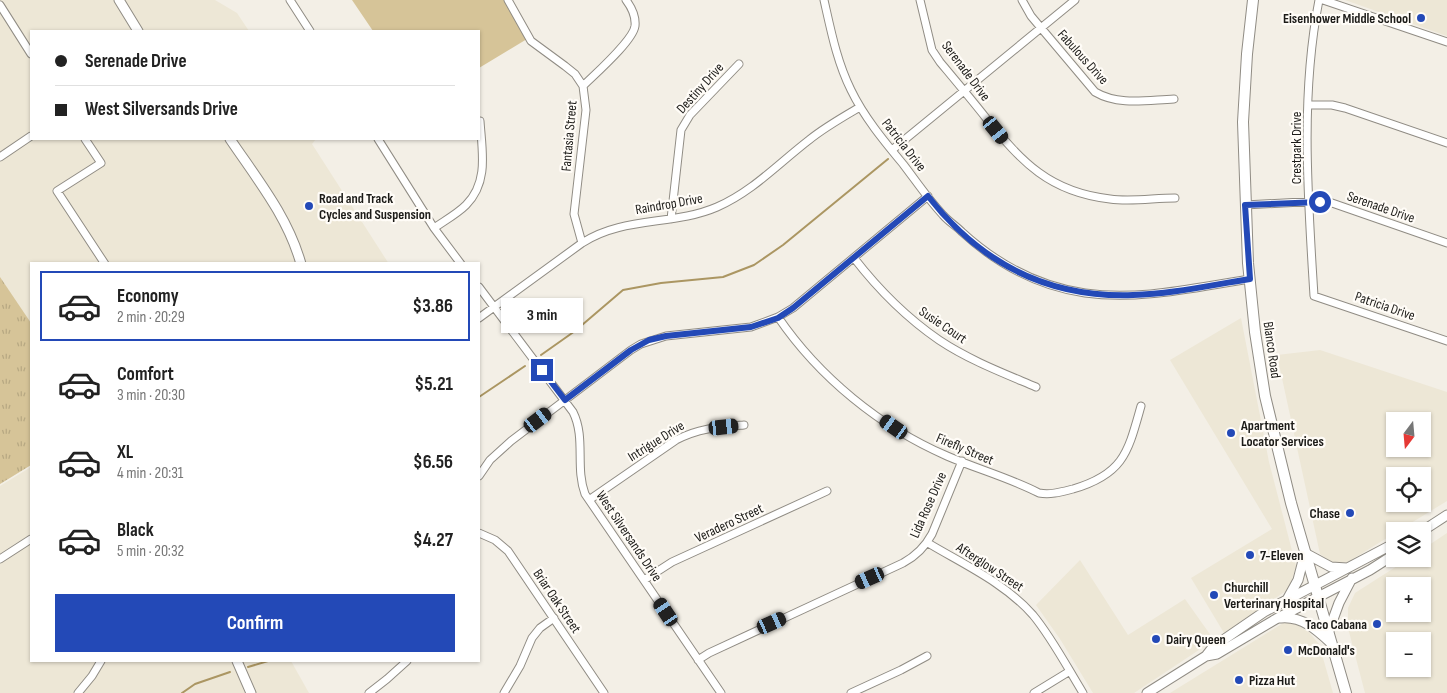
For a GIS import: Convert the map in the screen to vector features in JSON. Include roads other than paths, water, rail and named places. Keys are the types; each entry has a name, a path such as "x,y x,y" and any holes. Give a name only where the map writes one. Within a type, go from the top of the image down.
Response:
{"main road":[{"path":"119,0 137,30"},
{"name":"Blanco Road","path":"1254,0 1247,54 1243,122 1245,205 1255,332 1265,396 1293,511 1346,693"},
{"path":"231,140 283,218 296,245 300,262"},
{"path":"1431,527 1447,515"},
{"path":"1206,656 1217,654 1276,618 1349,568 1386,548"},
{"path":"1288,598 1298,580 1305,552 1331,567 1338,569 1349,568"},
{"path":"1147,693 1206,656 1213,647 1288,598 1352,578 1386,559"},
{"path":"1328,633 1338,603 1352,578"},
{"path":"1276,618 1290,617 1303,622 1316,630 1331,644"},
{"path":"237,662 251,693"}],"street":[{"path":"290,0 309,30"},
{"name":"Fantasia Street","path":"508,0 531,41 575,74 583,86 586,110 574,214 582,243"},
{"path":"583,86 630,38 635,24 634,12 626,0"},
{"name":"Patricia Drive","path":"824,0 838,61 850,90 860,107 943,215 986,253 1024,276 1061,288 1086,293 1132,295 1158,293 1250,279"},
{"name":"Serenade Drive","path":"920,0 932,50 1024,162 1048,180 1065,188 1097,198 1112,200 1175,198"},
{"name":"Fabulous Drive","path":"1022,0 1025,8 1095,92 1104,97 1123,101 1174,99"},
{"path":"892,150 1075,0"},
{"name":"Crestpark Drive","path":"1314,296 1308,202 1308,105 1311,58 1319,0"},
{"path":"1323,0 1447,42"},
{"path":"0,5 30,52"},
{"name":"Destiny Drive","path":"671,219 681,130 690,115 738,64"},
{"path":"1308,105 1332,105 1345,108 1447,143"},
{"name":"Raindrop Drive","path":"480,317 594,236 620,226 671,219 714,209 738,197 808,140 860,107"},
{"path":"434,228 464,207 477,192 483,164 480,121"},
{"path":"0,156 30,137"},
{"path":"86,140 101,163 57,191 103,262"},
{"path":"379,140 434,228 460,262"},
{"path":"480,475 500,450 631,350 649,340 666,336 739,330 778,318 793,308 928,196"},
{"name":"Serenade Drive","path":"1245,205 1308,202 1332,203 1447,243"},
{"name":"Susie Court","path":"854,258 901,310 940,341 973,359 1036,387"},
{"name":"West Silversands Drive","path":"480,288 565,400 578,422 580,441 579,472 581,483 589,500 720,693"},
{"name":"Patricia Drive","path":"1314,296 1447,341"},
{"name":"Firefly Street","path":"778,318 789,334 833,381 858,402 894,427 931,448 1039,493 1054,494 1088,484 1107,474 1123,458 1129,446 1142,406"},
{"name":"Intrigue Drive","path":"589,500 676,440 690,433 704,429 744,425"},
{"name":"Lida Rose Drive","path":"698,660 736,640 903,563 919,553 928,543 962,461"},
{"name":"Veradero Street","path":"644,580 672,562 827,492"},
{"name":"Briar Oak Street","path":"480,533 495,540 508,551 604,693"},
{"path":"0,558 30,540"},
{"name":"Afterglow Street","path":"928,543 997,584 1021,603 1042,627 1083,693"},
{"path":"504,693 520,666 532,638 540,628 554,618"},
{"path":"851,693 927,656"},
{"path":"78,693 100,662"},
{"path":"369,693 406,662"},
{"path":"1034,693 1070,671"}],"waterway":[{"path":"541,355 575,331 623,290 661,283 723,277 754,265 783,245 888,159"},
{"path":"480,396 525,366"},
{"path":"248,667 265,662"},
{"path":"182,693 195,684 230,672"}],"place":[{"name":"Eisenhower Middle School","path":"1421,18"},
{"name":"Road and Track Cycles and Suspension","path":"309,206"},
{"name":"Apartment Locator Services","path":"1231,433"},
{"name":"Chase","path":"1350,513"},
{"name":"7-Eleven","path":"1250,555"},
{"name":"Churchill Verterinary Hospital","path":"1214,595"},
{"name":"Taco Cabana","path":"1377,624"},
{"name":"Dairy Queen","path":"1156,639"},
{"name":"McDonald's","path":"1288,650"},
{"name":"Pizza Hut","path":"1239,680"}]}
